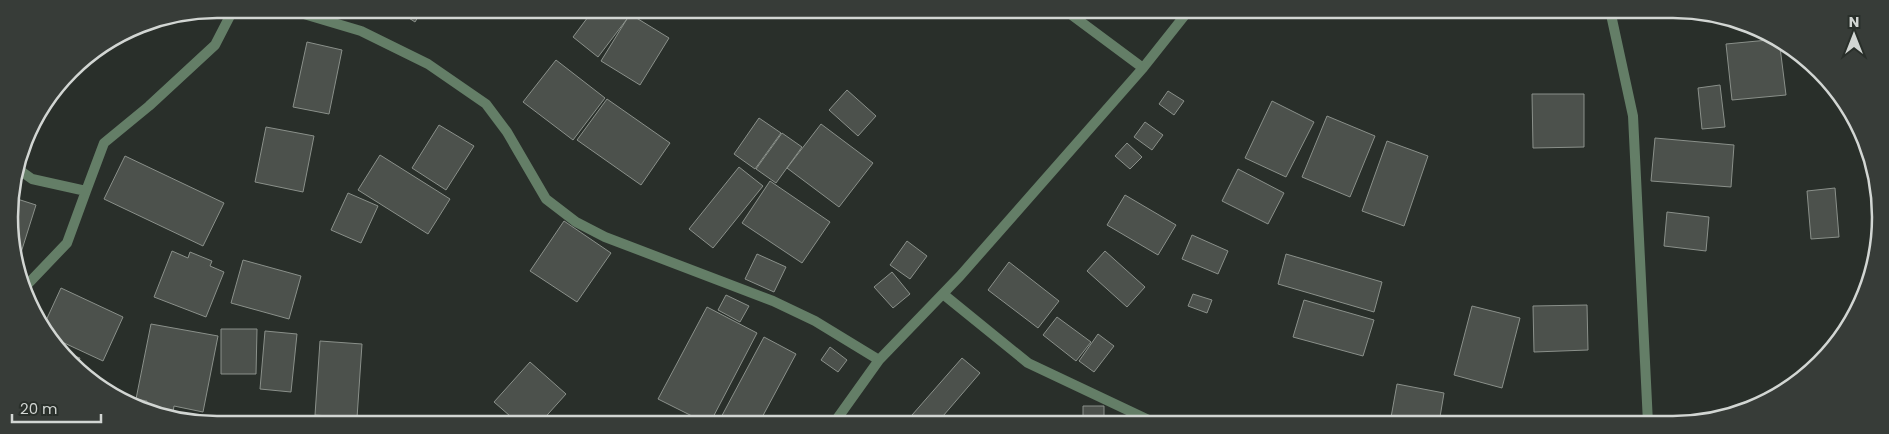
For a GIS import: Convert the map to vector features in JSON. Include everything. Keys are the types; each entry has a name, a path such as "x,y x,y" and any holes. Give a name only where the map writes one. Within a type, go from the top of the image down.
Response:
{"street":[{"path":"29,283 67,243 104,143 149,106 215,45 229,18"},
{"path":"319,18 361,30 428,64 486,104 507,132 546,200 576,222 604,237 781,305 816,321 879,360"},
{"path":"1076,18 1143,68"},
{"path":"840,416 879,360 943,294 1143,68 1183,18"},
{"path":"1612,18 1633,116 1648,416"},
{"path":"22,172 32,179 86,191"},
{"path":"943,294 1028,364 1138,416"}],"building":[{"path":"409,18 417,18 415,22"},
{"path":"587,18 628,18 598,57 573,37"},
{"path":"628,18 636,18 669,38 640,85 601,61"},
{"path":"1765,40 1780,49 1786,95 1732,100 1726,44"},
{"path":"307,42 342,50 329,114 293,107"},
{"path":"556,60 605,98 573,140 523,102"},
{"path":"1720,85 1725,127 1702,129 1698,88"},
{"path":"847,90 876,116 858,136 829,110"},
{"path":"1168,91 1184,101 1174,115 1159,104"},
{"path":"1532,94 1584,94 1584,147 1533,148"},
{"path":"607,99 670,143 641,185 577,140"},
{"path":"1272,101 1314,122 1286,177 1245,158"},
{"path":"1327,116 1375,136 1350,197 1302,177"},
{"path":"759,118 781,133 755,169 734,154"},
{"path":"1145,122 1163,135 1152,150 1134,137"},
{"path":"821,124 873,163 839,207 787,168"},
{"path":"439,125 474,146 446,190 412,168"},
{"path":"266,127 314,136 303,192 255,182"},
{"path":"782,133 802,147 776,183 756,169"},
{"path":"1655,138 1734,145 1731,187 1651,181"},
{"path":"1387,141 1428,156 1404,226 1362,211"},
{"path":"1127,143 1142,157 1130,169 1115,156"},
{"path":"380,155 450,199 428,234 358,190"},
{"path":"125,156 224,203 203,246 104,199"},
{"path":"739,167 763,186 713,248 689,229"},
{"path":"1238,169 1284,193 1268,224 1222,201"},
{"path":"770,181 830,222 802,263 742,223"},
{"path":"1835,188 1839,237 1811,239 1807,191"},
{"path":"348,193 378,206 361,243 331,230"},
{"path":"1125,195 1176,225 1158,255 1107,225"},
{"path":"18,199 36,205 21,254 18,230"},
{"path":"1667,212 1709,217 1706,251 1664,246"},
{"path":"564,221 611,253 577,302 530,271"},
{"path":"1192,235 1228,251 1218,274 1182,259"},
{"path":"907,241 927,256 910,279 890,265"},
{"path":"172,251 188,258 190,252 212,261 210,266 224,272 206,317 154,297"},
{"path":"1105,251 1145,287 1127,307 1087,271"},
{"path":"757,254 786,267 774,292 745,279"},
{"path":"1286,254 1382,282 1374,312 1278,284"},
{"path":"243,260 301,276 289,319 231,303"},
{"path":"1009,262 1059,301 1038,328 988,290"},
{"path":"892,272 910,294 893,308 874,287"},
{"path":"61,288 123,317 103,361 62,342 46,320"},
{"path":"1193,294 1212,300 1207,313 1188,306"},
{"path":"726,295 749,306 740,322 718,310"},
{"path":"1304,300 1374,320 1363,356 1293,337"},
{"path":"1587,305 1588,350 1534,352 1533,306"},
{"path":"1472,306 1520,318 1502,388 1454,375"},
{"path":"707,307 757,333 714,416 692,416 658,399"},
{"path":"1057,317 1091,342 1076,361 1043,335"},
{"path":"151,324 218,336 203,412 174,406 173,412 147,403 147,401 136,399"},
{"path":"221,329 257,329 256,374 221,374"},
{"path":"265,331 297,334 291,392 260,389"},
{"path":"1098,334 1114,346 1094,372 1079,361"},
{"path":"764,337 796,354 763,416 722,416"},
{"path":"320,341 362,344 357,416 315,415"},
{"path":"830,347 847,360 838,372 821,360"},
{"path":"962,358 980,373 943,416 911,416"},
{"path":"530,362 566,394 546,416 510,416 494,402"},
{"path":"1397,384 1444,393 1440,416 1391,416"},
{"path":"1083,406 1104,406 1104,416 1083,416"}]}
